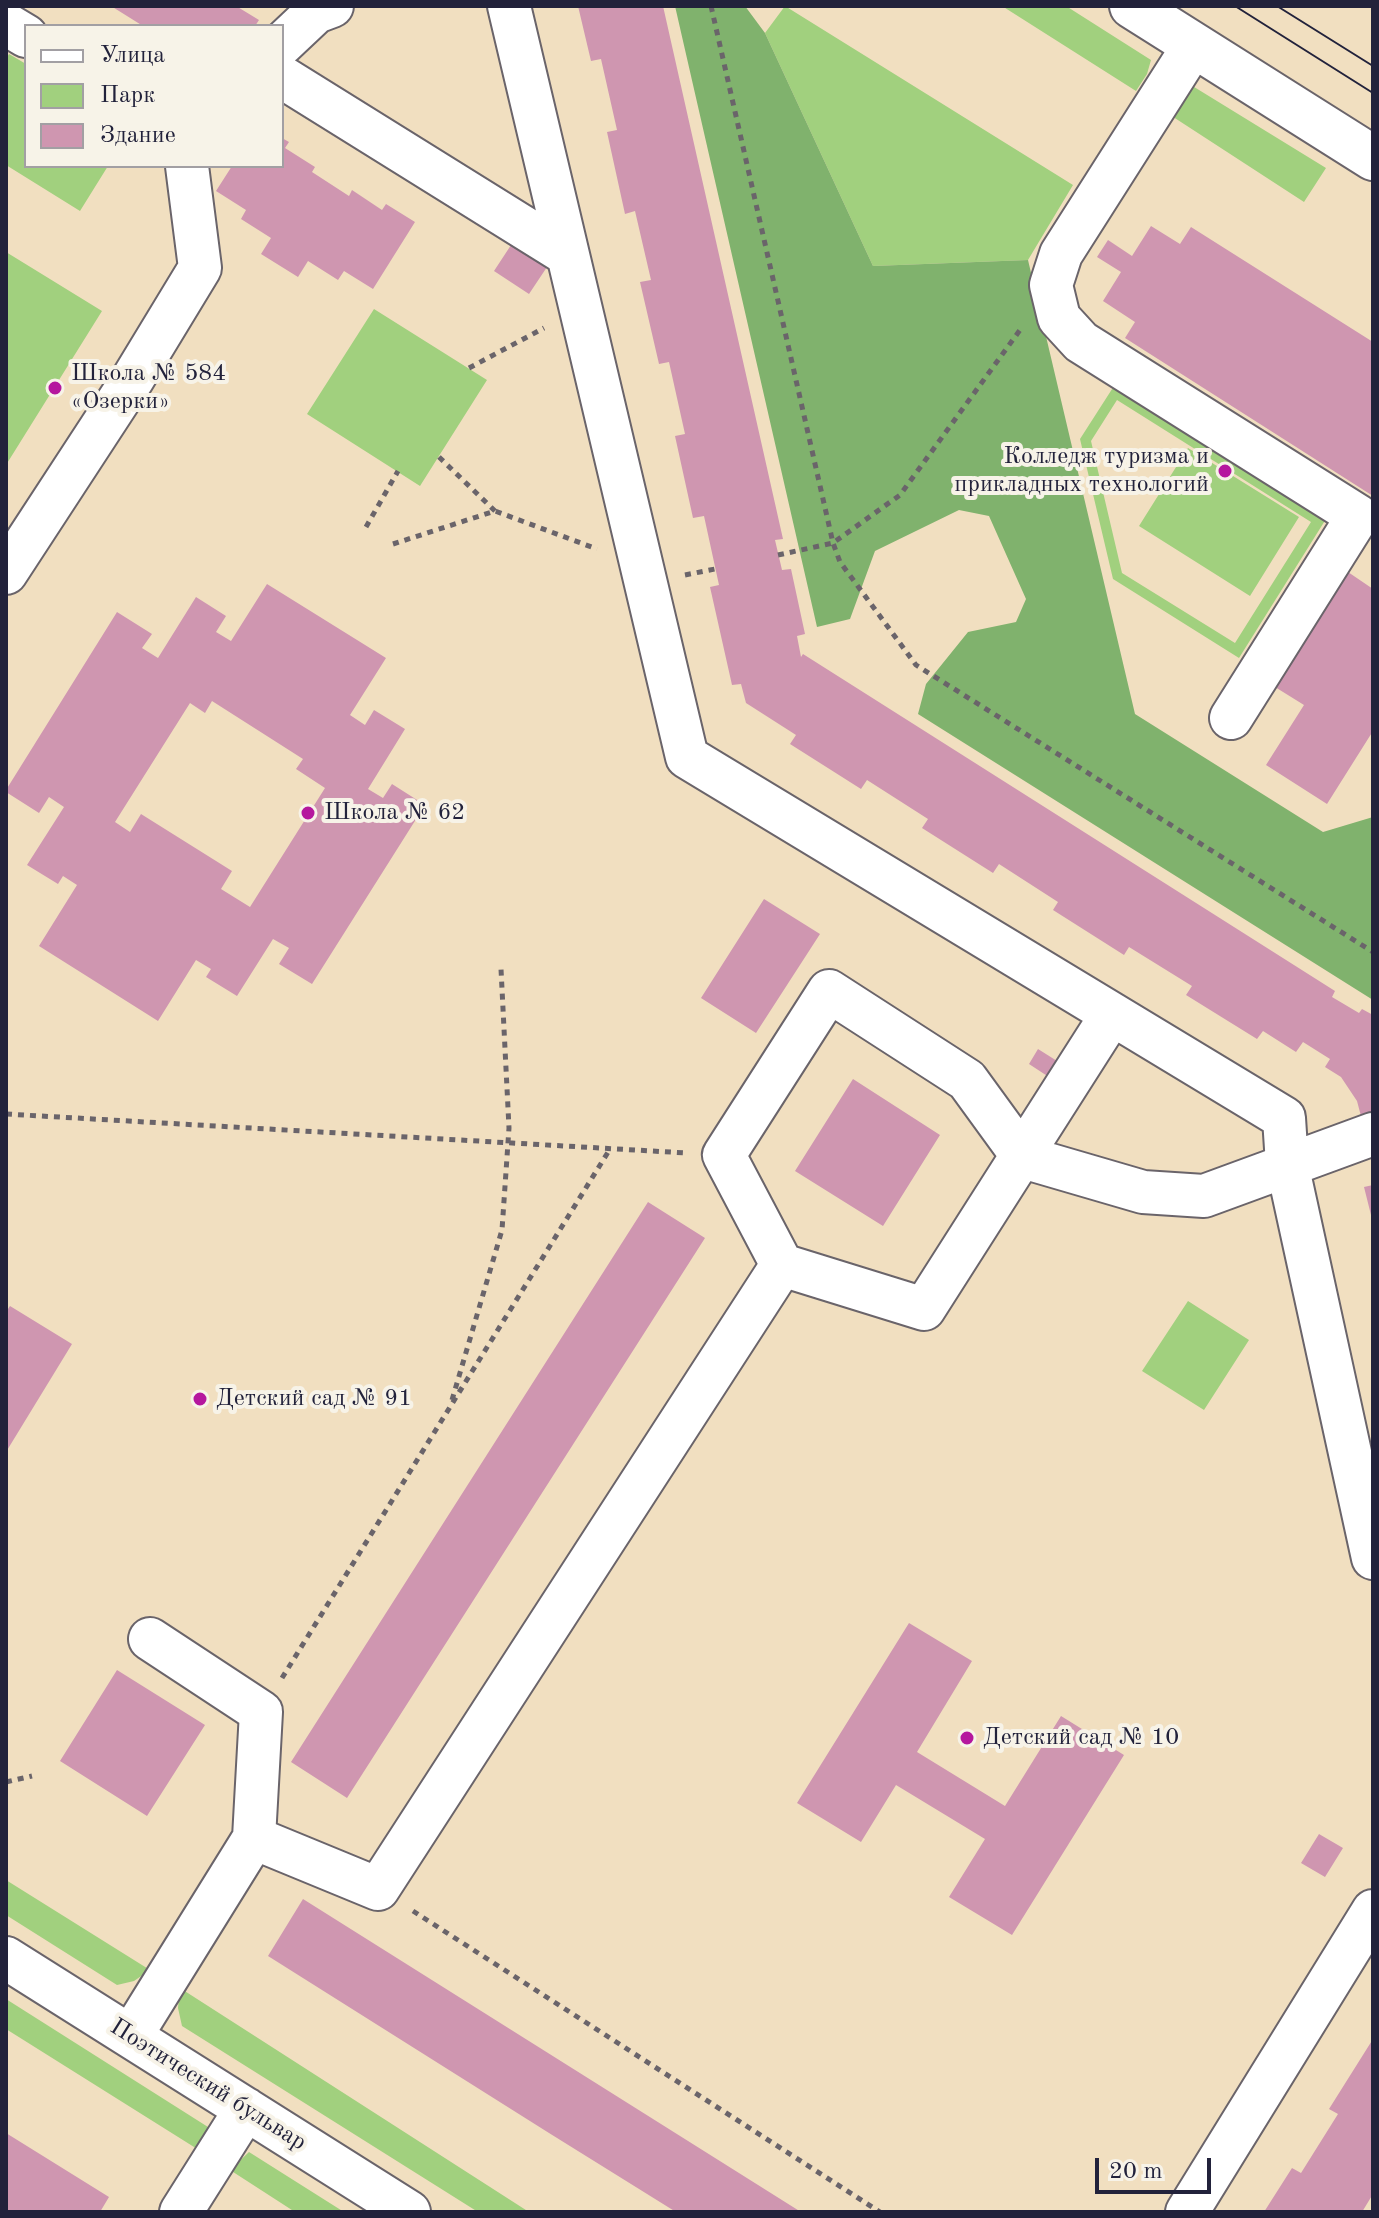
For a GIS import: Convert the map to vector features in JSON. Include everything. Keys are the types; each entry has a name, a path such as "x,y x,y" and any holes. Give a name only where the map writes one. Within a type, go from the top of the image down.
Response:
{"main road":[{"path":"1132,6 1373,158"}],"street":[{"path":"284,42 316,12 332,6"},
{"path":"509,6 687,757 1284,1118 1287,1164 1373,1558"},
{"path":"6,24 24,35"},
{"path":"1194,45 1061,254 1051,285 1059,318 1081,342 1358,516 1231,718"},
{"path":"284,78 568,255"},
{"path":"6,573 132,380 200,268 187,168"},
{"path":"1112,1014 1023,1157 924,1309 782,1265 724,1155 829,991 967,1080 1023,1157 1143,1192 1204,1196 1373,1134"},
{"path":"254,1838 378,1889 782,1265"},
{"path":"131,2036 254,1838 261,1712 150,1639"},
{"path":"1187,2212 1373,1911"},
{"name":"Поэтический бульвар","path":"6,1958 409,2212"},
{"path":"181,2212 246,2109"}],"path":[{"path":"711,6 833,543 840,562 916,665 1373,952"},
{"path":"778,555 833,543 900,495 1051,285"},
{"path":"469,368 581,308"},
{"path":"439,457 495,511 643,566"},
{"path":"366,527 398,471"},
{"path":"393,544 495,511"},
{"path":"450,1407 502,1230 509,1128 501,969"},
{"path":"6,1114 724,1155"},
{"path":"261,1712 610,1149"},
{"path":"6,1782 32,1776"},
{"path":"378,1889 880,2212"}],"green space":[{"path":"675,6 745,6 765,33 873,266 1028,260 1135,714 1323,832 1373,817 1373,1000 918,714 926,684 968,632 1016,622 1026,599 989,516 959,510 875,551 850,619 817,627"},
{"path":"785,6 1073,185 1028,260 873,266 765,33"},
{"path":"1002,6 1066,6 1151,60 1147,74 1136,91"},
{"path":"9,54 24,63 24,168 107,168 80,211 6,165 6,59"},
{"path":"1186,82 1326,168 1304,202 1164,111"},
{"path":"6,252 102,311 6,465"},
{"path":"374,309 487,380 420,486 307,414"},
{"path":"1114,386 1326,519 1239,658 1113,579 1080,439","holes":["1117,400 1311,522 1235,643 1122,573 1091,441"]},
{"path":"1188,448 1299,517 1250,596 1139,526"},
{"path":"1188,1301 1249,1340 1204,1410 1142,1371"},
{"path":"6,1880 150,1970 134,1981 117,1985 6,1915"},
{"path":"180,1988 529,2212 478,2212 182,2026 178,2008"},
{"path":"6,1999 208,2127 202,2152 6,2029"},
{"path":"249,2152 344,2212 295,2212 230,2170"}],"building":[{"path":"111,6 236,6 259,20 256,24 140,24"},
{"path":"578,6 663,6 783,539 775,540 782,570 791,569 805,634 797,636 801,657 803,654 1335,991 1332,997 1359,1013 1362,1009 1373,1015 1373,1118 1362,1120 1357,1101 1341,1077 1325,1067 1330,1059 1303,1042 1296,1052 1263,1031 1257,1039 1186,995 1192,986 1129,947 1124,955 1053,910 1058,902 999,864 993,873 922,828 928,819 867,780 861,789 790,744 796,735 746,703 741,684 732,685 710,587 719,585 704,516 693,518 675,436 685,434 669,362 659,364 640,282 651,280 635,211 625,214 607,132 617,130 601,59 591,61"},
{"path":"284,139 289,142 285,148 315,167 312,172 349,196 352,190 382,210 386,204 415,222 373,289 344,271 338,280 308,261 298,277 261,254 271,238 241,219 246,210 216,191 231,168 284,168"},
{"path":"1151,226 1180,244 1191,227 1373,342 1373,496 1125,338 1135,322 1103,301 1121,272 1097,257 1108,240 1132,256"},
{"path":"513,242 549,264 529,294 494,271"},
{"path":"1348,572 1373,589 1373,731 1327,804 1266,765 1304,705 1275,687"},
{"path":"267,584 386,658 350,715 365,725 374,710 405,729 368,789 383,798 392,784 425,805 312,984 279,964 289,948 273,939 237,996 206,977 211,969 196,960 158,1021 39,946 77,885 63,876 58,884 27,865 64,807 49,797 39,813 6,790 117,612 152,634 142,648 158,658 196,597 226,616 216,632 231,641","holes":["212,701 303,759 296,769 325,788 250,907 221,889 232,871 141,814 130,832 115,822 190,703 205,713"]},
{"path":"764,899 820,934 756,1033 701,998"},
{"path":"1038,1049 1065,1066 1055,1081 1029,1064"},
{"path":"853,1079 940,1135 883,1226 795,1171"},
{"path":"1373,1185 1373,1218 1372,1219 1364,1187"},
{"path":"648,1202 705,1238 347,1798 291,1762"},
{"path":"10,1306 72,1344 6,1452 6,1312"},
{"path":"909,1623 972,1661 917,1752 1005,1806 1061,1716 1124,1755 1012,1935 949,1897 985,1839 896,1785 861,1842 797,1803"},
{"path":"117,1670 205,1725 147,1816 60,1761"},
{"path":"1319,1834 1343,1848 1325,1877 1301,1863"},
{"path":"303,1899 801,2212 676,2212 549,2133 268,1956"},
{"path":"1373,2039 1373,2194 1362,2212 1264,2212 1292,2168 1301,2173 1338,2114 1329,2109"},
{"path":"6,2133 109,2197 100,2212 6,2212"}],"tram line":[{"path":"1235,6 1373,93"},
{"path":"1277,6 1373,66"}],"place":[{"name":"Школа № 584 «Озерки»","path":"55,388"},
{"name":"Колледж туризма и прикладных технологий","path":"1225,471"},
{"name":"Школа № 62","path":"308,813"},
{"name":"Детский сад № 91","path":"200,1399"},
{"name":"Детский сад № 10","path":"967,1738"}]}
